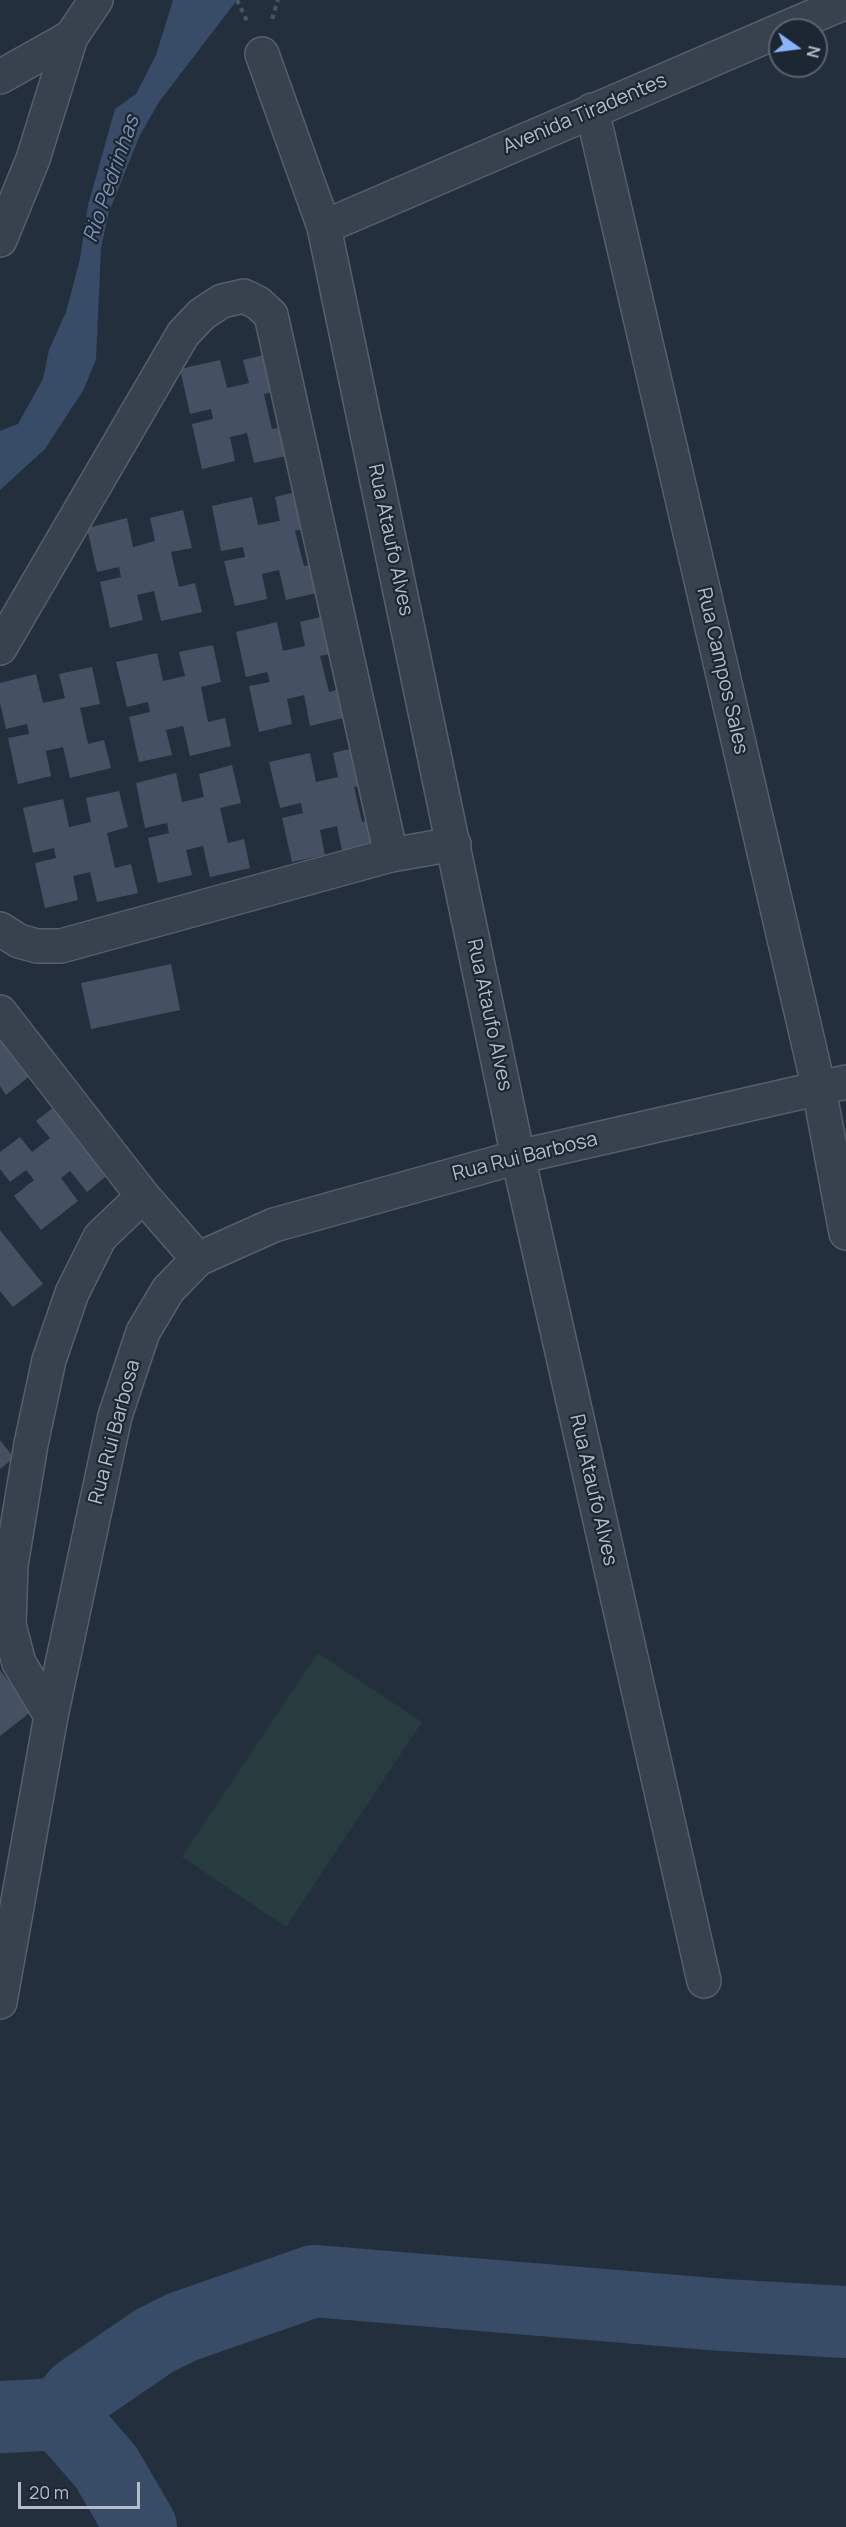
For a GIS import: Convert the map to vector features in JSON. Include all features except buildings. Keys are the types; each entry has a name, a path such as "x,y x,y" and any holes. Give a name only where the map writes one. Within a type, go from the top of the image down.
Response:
{"street":[{"path":"0,240 33,159 71,37 96,0"},
{"name":"Avenida Tiradentes","path":"324,227 846,2"},
{"path":"0,76 71,37"},
{"name":"Rua Ataufo Alves","path":"262,54 324,227 518,1158 705,1981"},
{"name":"Rua Campos Sales","path":"592,111 832,1085 846,1233"},
{"path":"0,648 183,334 202,314 222,301 243,296 258,303 271,315 392,855"},
{"path":"0,929 19,941 37,946 62,946 392,855 453,844"},
{"path":"0,1012 143,1196 198,1259"},
{"name":"Rua Rui Barbosa","path":"0,2002 51,1716 115,1416 143,1332 168,1290 198,1259 274,1225 518,1158 832,1085"},
{"path":"51,1716 19,1663 9,1625 11,1565 31,1443 49,1360 72,1293 100,1237 143,1196"}],"green space":[{"path":"318,1653 422,1722 286,1927 182,1857"},
{"path":"294,2250 458,2262 717,2287 846,2292 846,2335 777,2333 717,2340 582,2321 438,2306 326,2304 266,2309 145,2364 89,2404 100,2430 162,2527 124,2527 82,2468 44,2451 0,2454 1,2395 52,2373 103,2346 215,2280"}],"water":[{"name":"Rio Pedrinhas","path":"173,0 237,0 159,102 140,135 109,212 101,248 96,359 84,389 45,449 0,490 0,431 18,424 43,379 49,350 66,312 80,259 88,205 115,109 136,94 156,55"}],"waterway":[{"path":"0,2417 60,2414 78,2393 154,2341 182,2327 314,2281 723,2315 846,2322"},
{"path":"60,2414 106,2467 141,2527"}]}
